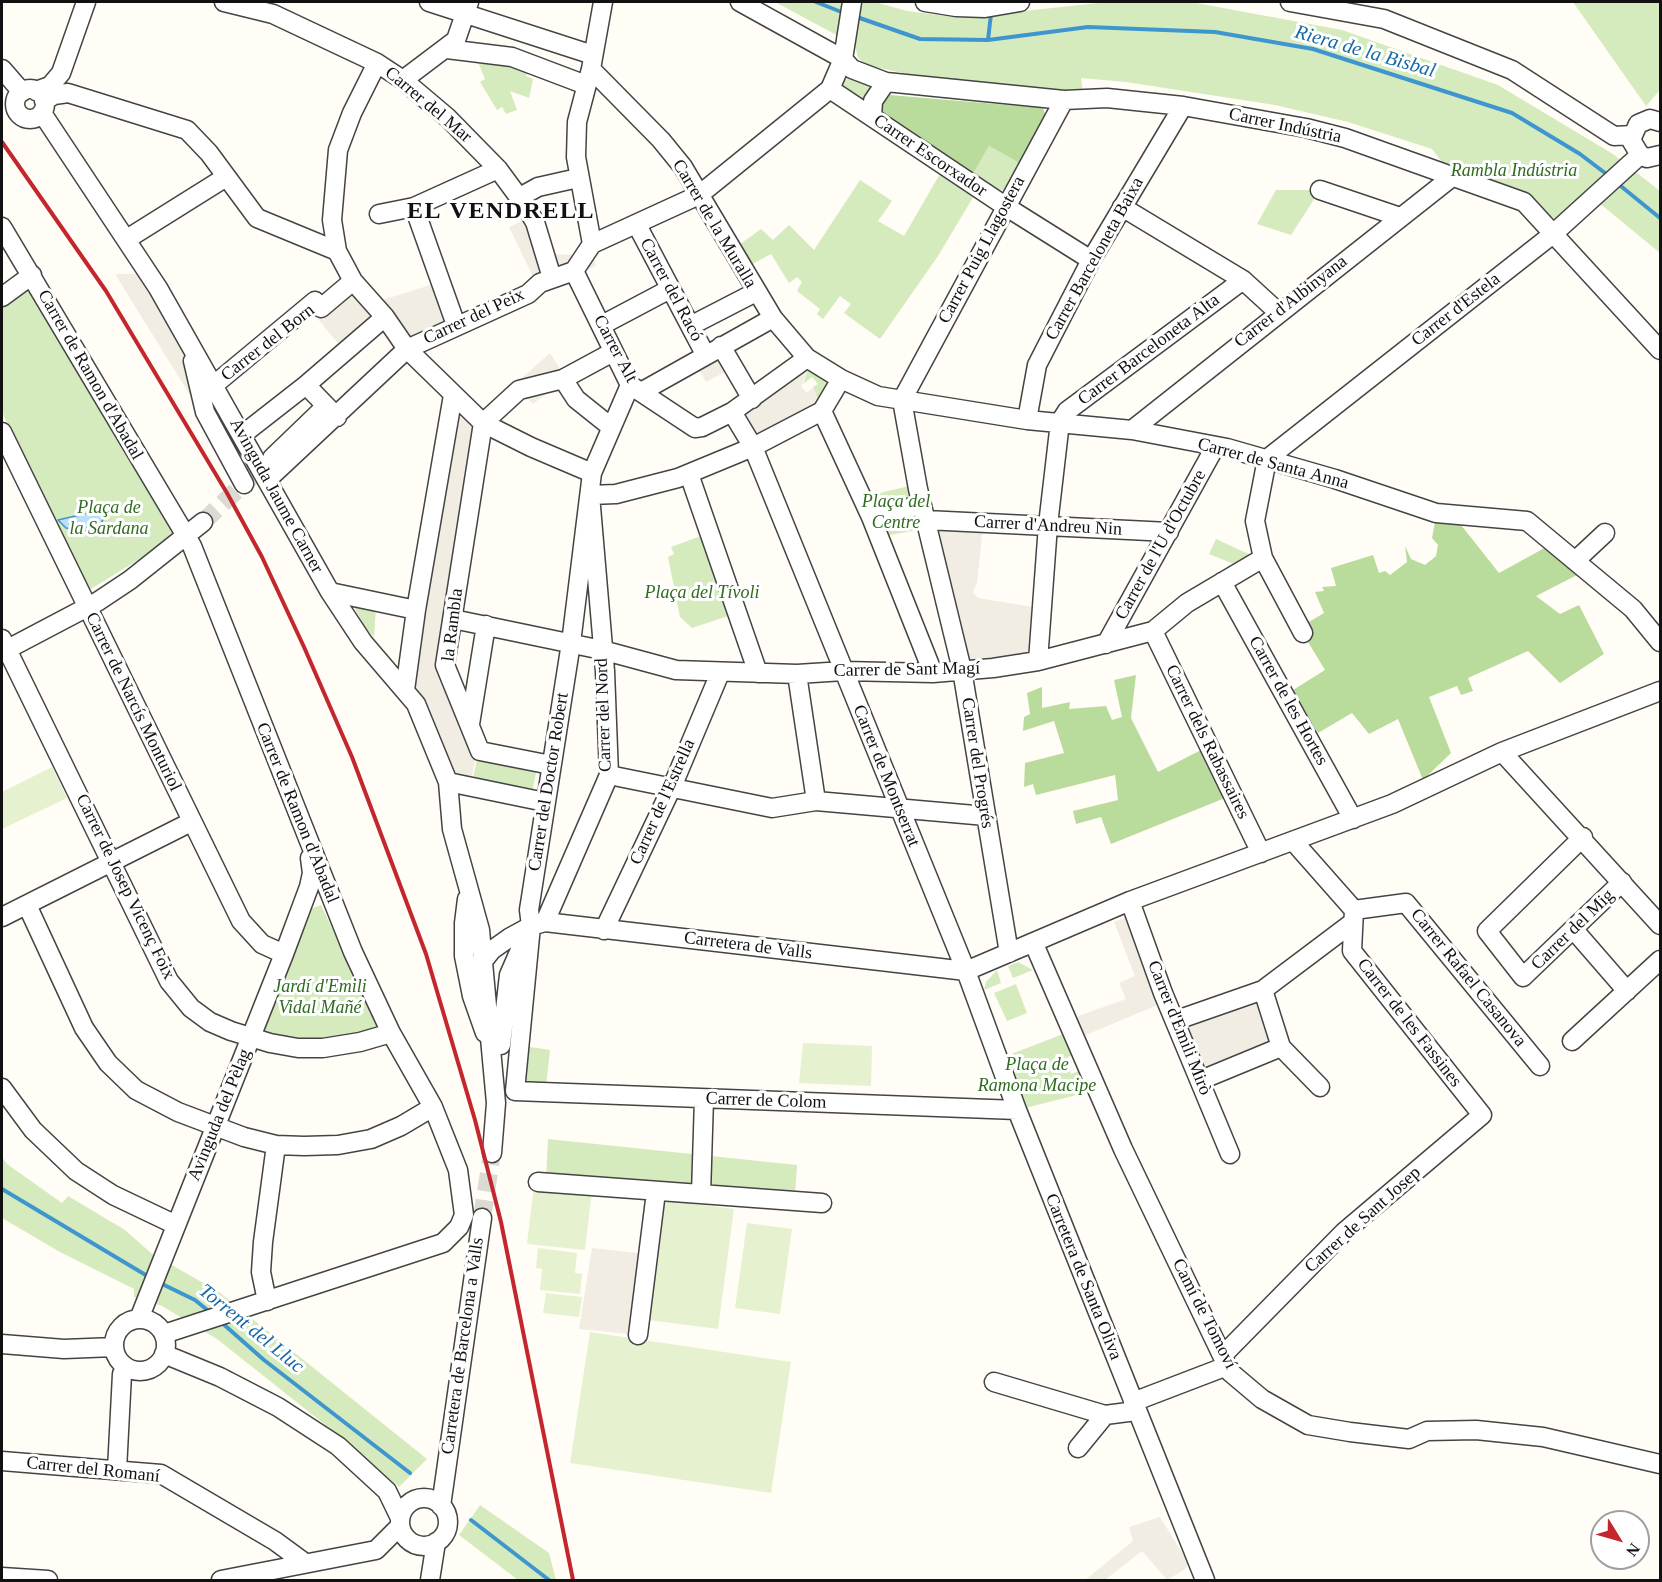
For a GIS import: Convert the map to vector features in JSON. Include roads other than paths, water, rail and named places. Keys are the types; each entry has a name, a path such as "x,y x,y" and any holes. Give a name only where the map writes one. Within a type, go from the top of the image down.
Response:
{"street":[{"path":"36,99 62,73 86,2"},
{"name":"Carrer del Mar","path":"224,2 273,14 377,63 404,81 448,118 498,169 530,192 546,281"},
{"path":"429,2 468,7 590,70"},
{"path":"590,247 576,157 578,122 603,2"},
{"name":"Carrer Indústria","path":"740,2 845,52 852,69 886,82 1064,100 1107,98 1183,106 1306,128 1345,138 1524,202 1660,350"},
{"path":"575,273 590,247 699,195 830,89 845,52 852,2"},
{"path":"925,2 956,8 1020,2"},
{"path":"1290,2 1384,19 1512,70 1614,136 1632,135"},
{"path":"404,81 456,40 468,7"},
{"path":"447,49 590,70"},
{"path":"377,63 352,113 338,150 332,220 337,251 353,281 385,317 407,349 483,423 531,447 592,473"},
{"name":"Avinguda Jaume Carner","path":"2,69 36,99 127,239 242,435 330,592 363,642 416,704 448,782 452,829 468,894 472,931"},
{"name":"Carrer de la Muralla","path":"590,70 661,140 683,167 773,318 807,358 841,379"},
{"path":"62,73 68,93"},
{"path":"872,117 873,101 886,82"},
{"name":"Carrer Escorxador","path":"830,89 1005,206 1091,260"},
{"path":"36,99 68,93 187,130 209,153 256,218 337,251"},
{"name":"Carrer Puig Llagostera","path":"902,400 1064,100"},
{"name":"Carrer Barceloneta Baixa","path":"1027,420 1037,365 1091,260 1183,106"},
{"path":"1660,122 1644,121 1632,135 1635,159 1660,155"},
{"name":"Carrer d'Estela","path":"1268,459 1553,234 1635,159"},
{"path":"379,214 414,207 498,169"},
{"path":"127,239 226,177"},
{"name":"Carrer d'Albinyana","path":"1132,430 1278,312 1452,177"},
{"path":"530,192 579,178"},
{"path":"1320,190 1400,217"},
{"path":"414,207 456,325"},
{"path":"1122,207 1243,280 1278,312"},
{"name":"Carrer del Racó","path":"637,225 670,289 692,325 752,399"},
{"name":"Carrer de Ramon d'Abadal","path":"2,227 8,245 32,275 186,536 353,952 391,1033 433,1107 458,1170 464,1215 453,1236 443,1243 164,1334"},
{"name":"Carrer del Peix","path":"331,411 407,349 528,294 546,281 575,273"},
{"name":"Carrer Alt","path":"575,273 613,352 635,388 694,428 702,427 732,412"},
{"path":"2,297 32,275"},
{"name":"Carrer Barceloneta Alta","path":"1060,422 1067,411 1243,280"},
{"name":"Carrer del Born","path":"213,385 315,302 321,308 353,281"},
{"path":"602,325 670,289"},
{"path":"692,325 756,292"},
{"path":"242,435 306,385 385,317"},
{"path":"635,388 773,318"},
{"path":"190,345 205,412 244,484"},
{"path":"483,423 519,390 562,379 613,352"},
{"path":"732,412 807,358"},
{"path":"562,379 576,399 611,427"},
{"path":"590,495 616,494 688,474 753,447 822,411 841,379"},
{"name":"Carrer de Santa Anna","path":"841,379 878,396 1027,420 1132,430 1215,447 1268,459 1436,513 1527,520 1634,609 1660,642"},
{"path":"306,385 331,411"},
{"name":"Carrer del Doctor Robert","path":"515,1091 538,924 529,910 571,643 592,473 611,427 635,388"},
{"name":"la Rambla","path":"405,690 416,610 453,395"},
{"name":"Carrer del Progrés","path":"902,400 924,512 962,670 1009,953"},
{"path":"272,458 331,411"},
{"path":"267,480 331,411"},
{"path":"822,411 871,517 933,673"},
{"name":"Carrer de Montserrat","path":"732,412 753,447 898,810 966,971"},
{"path":"1038,660 1048,525 1060,422"},
{"name":"la Rambla","path":"483,423 445,665 480,751 551,765"},
{"name":"Carrer de Narcís Monturiol","path":"2,432 191,822 250,934 262,944 284,954"},
{"name":"Carrer de l'U d'Octubre","path":"1106,644 1215,447"},
{"path":"1268,459 1255,521 1263,558 1303,633"},
{"path":"688,474 758,673"},
{"name":"Carrer del Nord","path":"538,924 609,775 590,495"},
{"path":"871,517 924,512"},
{"name":"Carrer d'Andreu Nin","path":"924,512 1048,525 1169,532"},
{"path":"3,647 87,608 130,580 203,522"},
{"path":"1575,561 1605,532"},
{"name":"Carrer de Sant Magí","path":"453,619 602,650 676,670 797,675 844,671 933,673 1038,660 1153,631 1187,603 1263,558"},
{"name":"Carrer de les Hortes","path":"1222,582 1353,819"},
{"path":"330,592 416,610"},
{"path":"470,726 486,625"},
{"name":"Carrer dels Rabassaires","path":"1153,631 1261,853"},
{"name":"Carrer de Josep Vicenç Foix","path":"3,647 170,981 191,1008 210,1022 252,1037 298,1047 323,1048 360,1042 391,1033"},
{"name":"Carrer de l'Estrella","path":"604,930 672,787 720,673"},
{"path":"797,675 816,801"},
{"path":"966,971 1130,902 1392,804 1502,752 1660,691"},
{"path":"1502,752 1583,837 1660,925"},
{"path":"609,775 772,808 816,801 986,816"},
{"path":"448,782 545,802"},
{"path":"2,916 191,822"},
{"name":"Avinguda del Pèlag","path":"142,1311 301,910 312,873 306,836"},
{"name":"Carrer del Mig","path":"1583,837 1487,931 1523,977 1622,882"},
{"path":"1177,1020 1263,990 1353,916 1294,842"},
{"name":"Avinguda del Pèlag","path":"301,910 326,886"},
{"name":"Carrer d'Emili Mirò","path":"1130,902 1163,993 1177,1020 1230,1154"},
{"name":"Carrer Rafael Casanova","path":"1353,916 1406,903 1540,1066"},
{"path":"27,905 84,1028 108,1063 136,1090 215,1127 276,1145 338,1145 371,1138 401,1126 433,1107"},
{"name":"Carrer de les Fassines","path":"1353,916 1352,951 1482,1115"},
{"path":"483,958 499,959 538,924"},
{"name":"Carretera de Valls","path":"538,924 966,971"},
{"path":"1574,930 1627,991"},
{"path":"472,931 500,939 513,946"},
{"path":"472,931 483,958 496,1103"},
{"path":"472,931 468,980 481,1023 493,1052"},
{"name":"Camí de Tomoví","path":"1034,944 1123,1149 1230,1372 1262,1399 1308,1425 1409,1439 1427,1431 1476,1430 1543,1437 1660,1464"},
{"path":"492,1153 504,1001 513,946"},
{"path":"481,1023 477,983 483,958"},
{"path":"1572,1041 1660,960"},
{"name":"Carretera de Santa Oliva","path":"966,971 1017,1110 1205,1581"},
{"path":"1263,990 1281,1047 1320,1087"},
{"path":"1201,1080 1281,1047"},
{"path":"2,1088 33,1130 76,1171 113,1195 176,1225"},
{"name":"Carrer de Colom","path":"515,1091 1017,1110"},
{"path":"701,1194 704,1099"},
{"name":"Carrer de Sant Josep","path":"1106,1415 1134,1407 1225,1361 1344,1232 1482,1115"},
{"path":"267,1301 261,1272 276,1145"},
{"path":"538,1182 822,1203"},
{"path":"638,1335 656,1192"},
{"name":"Carretera de Barcelona a Valls","path":"441,1506 482,1218"},
{"path":"142,1311 157,1324 164,1334 164,1354 148,1370 132,1370 120,1361 114,1347 115,1338 124,1324 142,1311"},
{"path":"2,1344 64,1349 114,1347"},
{"path":"164,1354 220,1377 278,1407 338,1446 387,1491 406,1539 428,1544 444,1534 447,1515 441,1506 433,1500 417,1500 387,1491"},
{"path":"117,1470 122,1374"},
{"path":"994,1382 1106,1415 1078,1448"},
{"name":"Carrer del Romaní","path":"2,1461 162,1474 275,1541 305,1563"},
{"path":"220,1581 376,1550 400,1522 405,1507 417,1500 444,1475"},
{"path":"428,1544 432,1562 430,1581"},
{"path":"2,1576 48,1581"}],"water":[{"path":"110,508 101,523 88,531 66,528 58,520"}],"waterway":[{"name":"Riera de la Bisbal","path":"816,2 844,13"},
{"path":"988,40 991,14"},
{"name":"Riera de la Bisbal","path":"854,16 920,39 988,40 1088,27 1215,32 1313,49 1512,113 1580,154 1609,176"},
{"name":"Riera de la Bisbal","path":"1617,183 1660,218"},
{"name":"Torrent del Lluc","path":"2,1189 149,1277"},
{"name":"Torrent del Lluc","path":"158,1282 195,1300 211,1313"},
{"name":"Torrent del Lluc","path":"221,1322 264,1360 410,1473"},
{"name":"Torrent del Lluc","path":"471,1520 549,1580"}],"tunnel":[{"path":"203,522 270,459"},
{"path":"482,1218 492,1153"}],"railway":[{"path":"2,142 106,291 227,493 262,557 352,757 426,954 475,1120 501,1222 573,1580"}],"district":[{"name":"EL VENDRELL","path":"501,212"}],"park label":[{"name":"Rambla Indústria","path":"1514,171"},
{"name":"Plaça del Centre","path":"896,512"},
{"name":"Plaça de la Sardana","path":"109,518"},
{"name":"Plaça del Tívoli","path":"702,593"},
{"name":"Jardí d'Emili Vidal Mañé","path":"320,997"},
{"name":"Plaça de Ramona Macipe","path":"1037,1075"}]}
